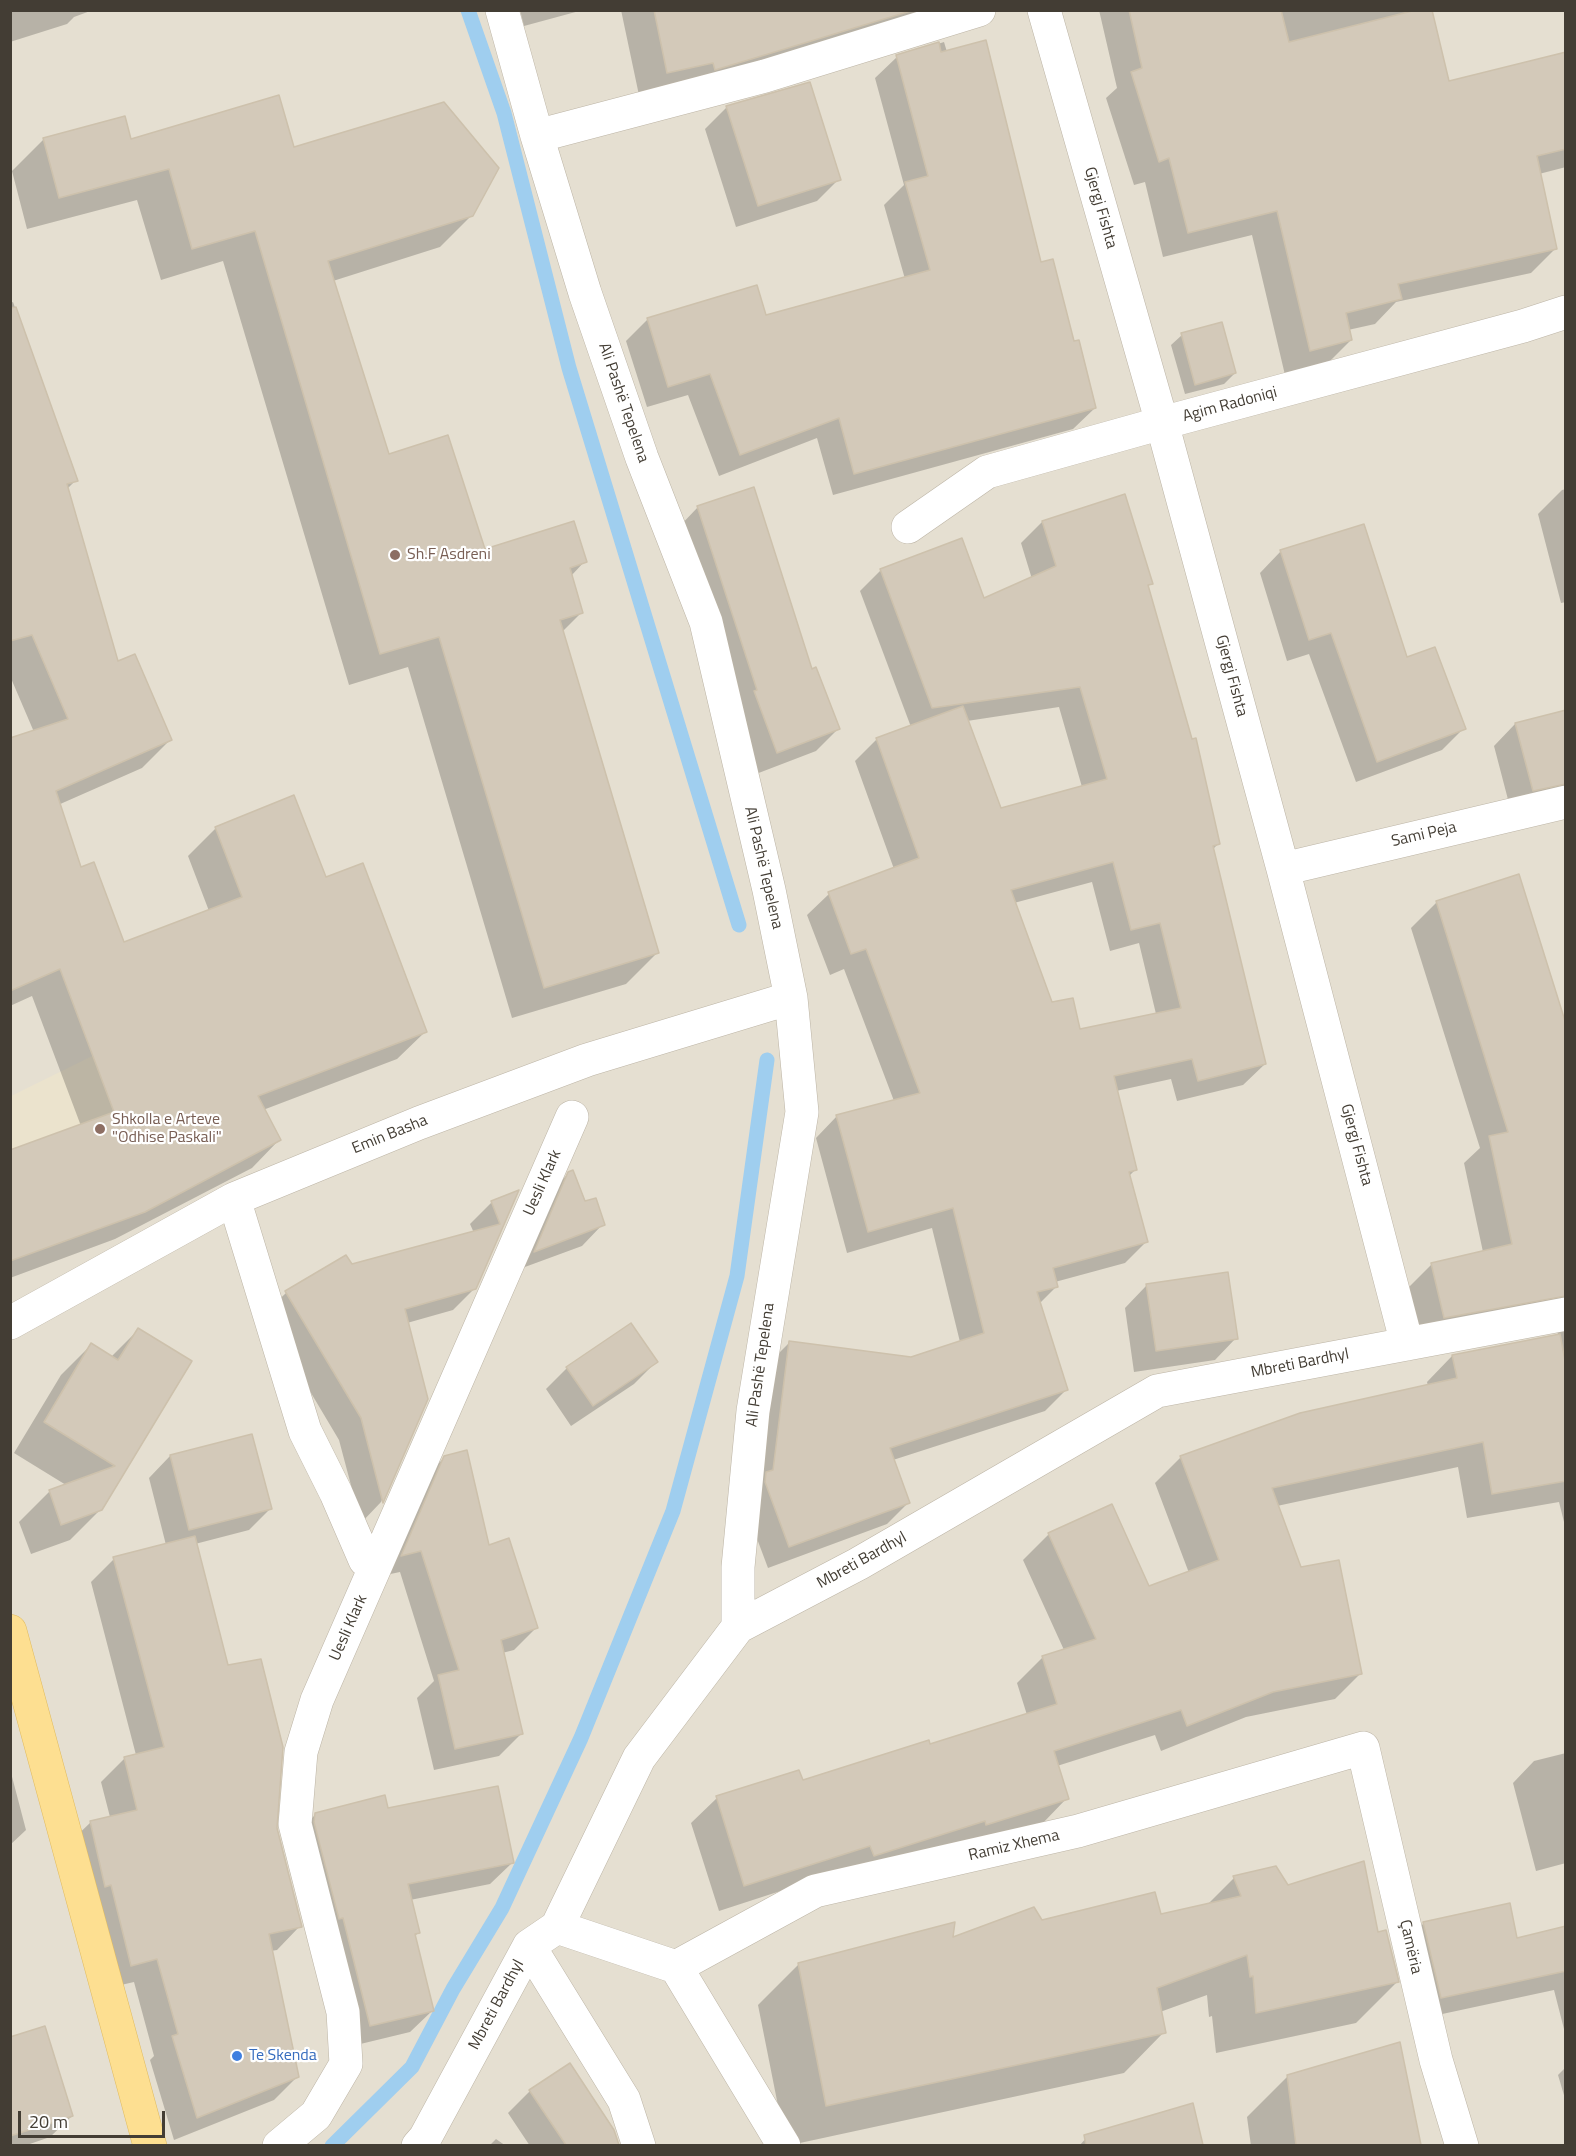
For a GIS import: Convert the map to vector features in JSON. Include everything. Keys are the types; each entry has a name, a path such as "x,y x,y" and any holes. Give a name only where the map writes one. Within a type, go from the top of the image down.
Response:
{"main road":[{"path":"10,1631 150,2145"}],"street":[{"name":"Ali Pashë Tepelena","path":"502,10 537,136 585,293 638,447 706,622 769,890 791,998 802,1112 753,1411 738,1567 738,1627"},
{"path":"537,136 765,76 979,10"},
{"name":"Gjergj Fishta","path":"1044,10 1162,423 1283,869 1407,1344"},
{"name":"Agim Radoniqi","path":"908,527 987,472 1523,326 1566,312"},
{"name":"Sami Peja","path":"1283,869 1566,802"},
{"name":"Emin Basha","path":"10,1323 234,1199 419,1123 586,1060 791,998"},
{"name":"Uesli Klark","path":"279,2145 316,2115 346,2064 343,2012 295,1824 301,1752 317,1700 572,1117"},
{"path":"234,1199 305,1431 336,1492 365,1560"},
{"name":"Mbreti Bardhyl","path":"418,2145 425,2138 529,1946 557,1928 639,1758 738,1627 858,1564 1158,1391 1566,1314"},
{"name":"Ramiz Xhema","path":"675,1966 815,1891 1078,1831 1363,1748"},
{"name":"Çamëria","path":"1363,1748 1437,2060 1462,2145"},
{"path":"557,1928 675,1966 784,2145"},
{"path":"529,1946 624,2100 639,2145"}],"shaded area":[{"path":"11,11 1565,11 1565,2145 11,2145"},
{"name":"Shkolla e Arteve \"Odhise Paskali\"","path":"137,1034 206,1162 11,1260 11,1096"}],"building":[{"path":"654,10 914,10 715,70 713,63 667,73"},
{"path":"1129,10 1281,10 1289,42 1416,10 1432,10 1449,81 1566,52 1566,149 1537,156 1557,249 1398,284 1402,299 1346,313 1352,340 1310,351 1277,211 1188,233 1169,158 1159,162 1131,72 1142,68"},
{"path":"986,40 1041,262 1053,259 1074,341 1079,340 1096,408 854,474 839,418 740,455 710,374 668,387 647,318 757,285 766,315 930,270 905,182 928,176 896,55 939,42 941,52"},
{"path":"810,82 841,180 758,206 726,106"},
{"path":"279,95 294,147 444,102 499,168 473,216 328,261 389,454 448,435 485,549 574,521 587,562 570,568 583,613 560,620 659,953 544,988 439,637 380,654 255,231 192,249 169,169 59,198 43,138 125,116 131,139"},
{"path":"16,307 78,481 67,484 118,661 135,654 172,740 56,791 81,867 94,862 124,942 242,897 215,827 294,795 326,877 363,863 427,1032 258,1096 281,1140 145,1212 10,1261 10,1150 114,1112 60,969 10,991 10,738 68,719 32,635 10,641 10,308"},
{"path":"1222,322 1236,373 1195,385 1181,333"},
{"path":"754,487 812,669 816,667 840,729 777,753 754,691 757,690 697,506"},
{"path":"1125,494 1153,584 1148,585 1192,739 1196,738 1220,844 1213,846 1266,1064 1198,1081 1192,1059 1114,1076 1137,1170 1129,1172 1148,1242 1053,1268 1058,1287 1037,1292 1068,1390 890,1448 910,1503 789,1547 765,1482 766,1472 773,1470 789,1341 911,1357 984,1333 953,1208 868,1232 836,1115 920,1093 866,949 851,954 828,892 919,858 876,738 963,706 1001,808 1107,779 1080,687 932,708 880,569 962,538 984,598 1056,566 1042,521","holes":["1113,862 1131,930 1160,923 1181,1008 1080,1029 1073,998 1052,1002 1011,890"]},
{"path":"1364,524 1407,657 1435,647 1466,729 1377,762 1331,633 1309,640 1280,550"},
{"path":"1566,710 1566,784 1533,791 1515,723"},
{"path":"1519,874 1566,1024 1566,1296 1444,1318 1431,1263 1512,1244 1489,1136 1508,1132 1436,901"},
{"path":"573,1170 585,1201 596,1198 605,1225 534,1252 568,1172"},
{"path":"519,1190 476,1289 405,1309 428,1399 383,1503 361,1418 285,1291 346,1255 352,1264 500,1224 491,1201"},
{"path":"1228,1272 1238,1339 1156,1351 1146,1284"},
{"path":"631,1323 658,1362 593,1406 566,1367"},
{"path":"138,1328 192,1361 102,1510 61,1525 49,1490 115,1466 44,1422 91,1343 118,1360"},
{"path":"1560,1334 1566,1366 1566,1481 1492,1494 1483,1442 1272,1488 1301,1567 1339,1560 1362,1674 1273,1692 1187,1726 1181,1710 1054,1751 1069,1799 986,1825 985,1821 874,1856 870,1846 744,1886 716,1796 799,1770 803,1780 929,1740 930,1744 1057,1704 1042,1656 1096,1639 1048,1533 1112,1504 1149,1586 1219,1560 1180,1456 1300,1413 1457,1378 1452,1355"},
{"path":"252,1434 272,1509 189,1530 170,1455"},
{"path":"467,1450 489,1545 509,1538 538,1628 501,1640 523,1734 455,1749 438,1675 459,1670 421,1551 401,1556 444,1456"},
{"path":"195,1536 228,1665 261,1659 283,1747 277,1828 302,1927 269,1934 299,2077 197,2118 172,2036 178,2034 157,1959 131,1966 111,1885 105,1887 90,1821 137,1810 124,1757 164,1747 113,1557"},
{"path":"498,1786 514,1863 408,1884 420,1933 415,1934 434,2011 370,2026 343,1918 339,1919 314,1822 315,1813 385,1795 388,1808"},
{"path":"1364,1861 1378,1932 1386,1930 1399,1982 1256,2013 1253,1976 1250,1977 1247,1955 1157,1988 1166,2033 826,2106 798,1963 955,1922 953,1937 1034,1907 1042,1920 1155,1892 1161,1914 1241,1896 1233,1876 1276,1866 1288,1885"},
{"path":"1510,1903 1517,1938 1566,1926 1566,1971 1441,1998 1423,1922"},
{"path":"45,2026 73,2116 10,2136 10,2037"},
{"path":"1400,2042 1421,2145 1296,2145 1287,2075"},
{"path":"570,2063 614,2130 619,2145 566,2145 529,2090"},
{"path":"1193,2103 1203,2145 1086,2145 1084,2135"}],"waterway":[{"path":"468,10 504,113 569,368 739,925"},
{"path":"332,2146 412,2067 453,1989 502,1908 581,1738 673,1511 737,1276 767,1060"}],"place":[{"name":"Sh.F Asdreni","path":"395,555"},
{"name":"Shkolla e Arteve \"Odhise Paskali\"","path":"100,1129"},
{"name":"Te Skenda","path":"237,2056"}]}
